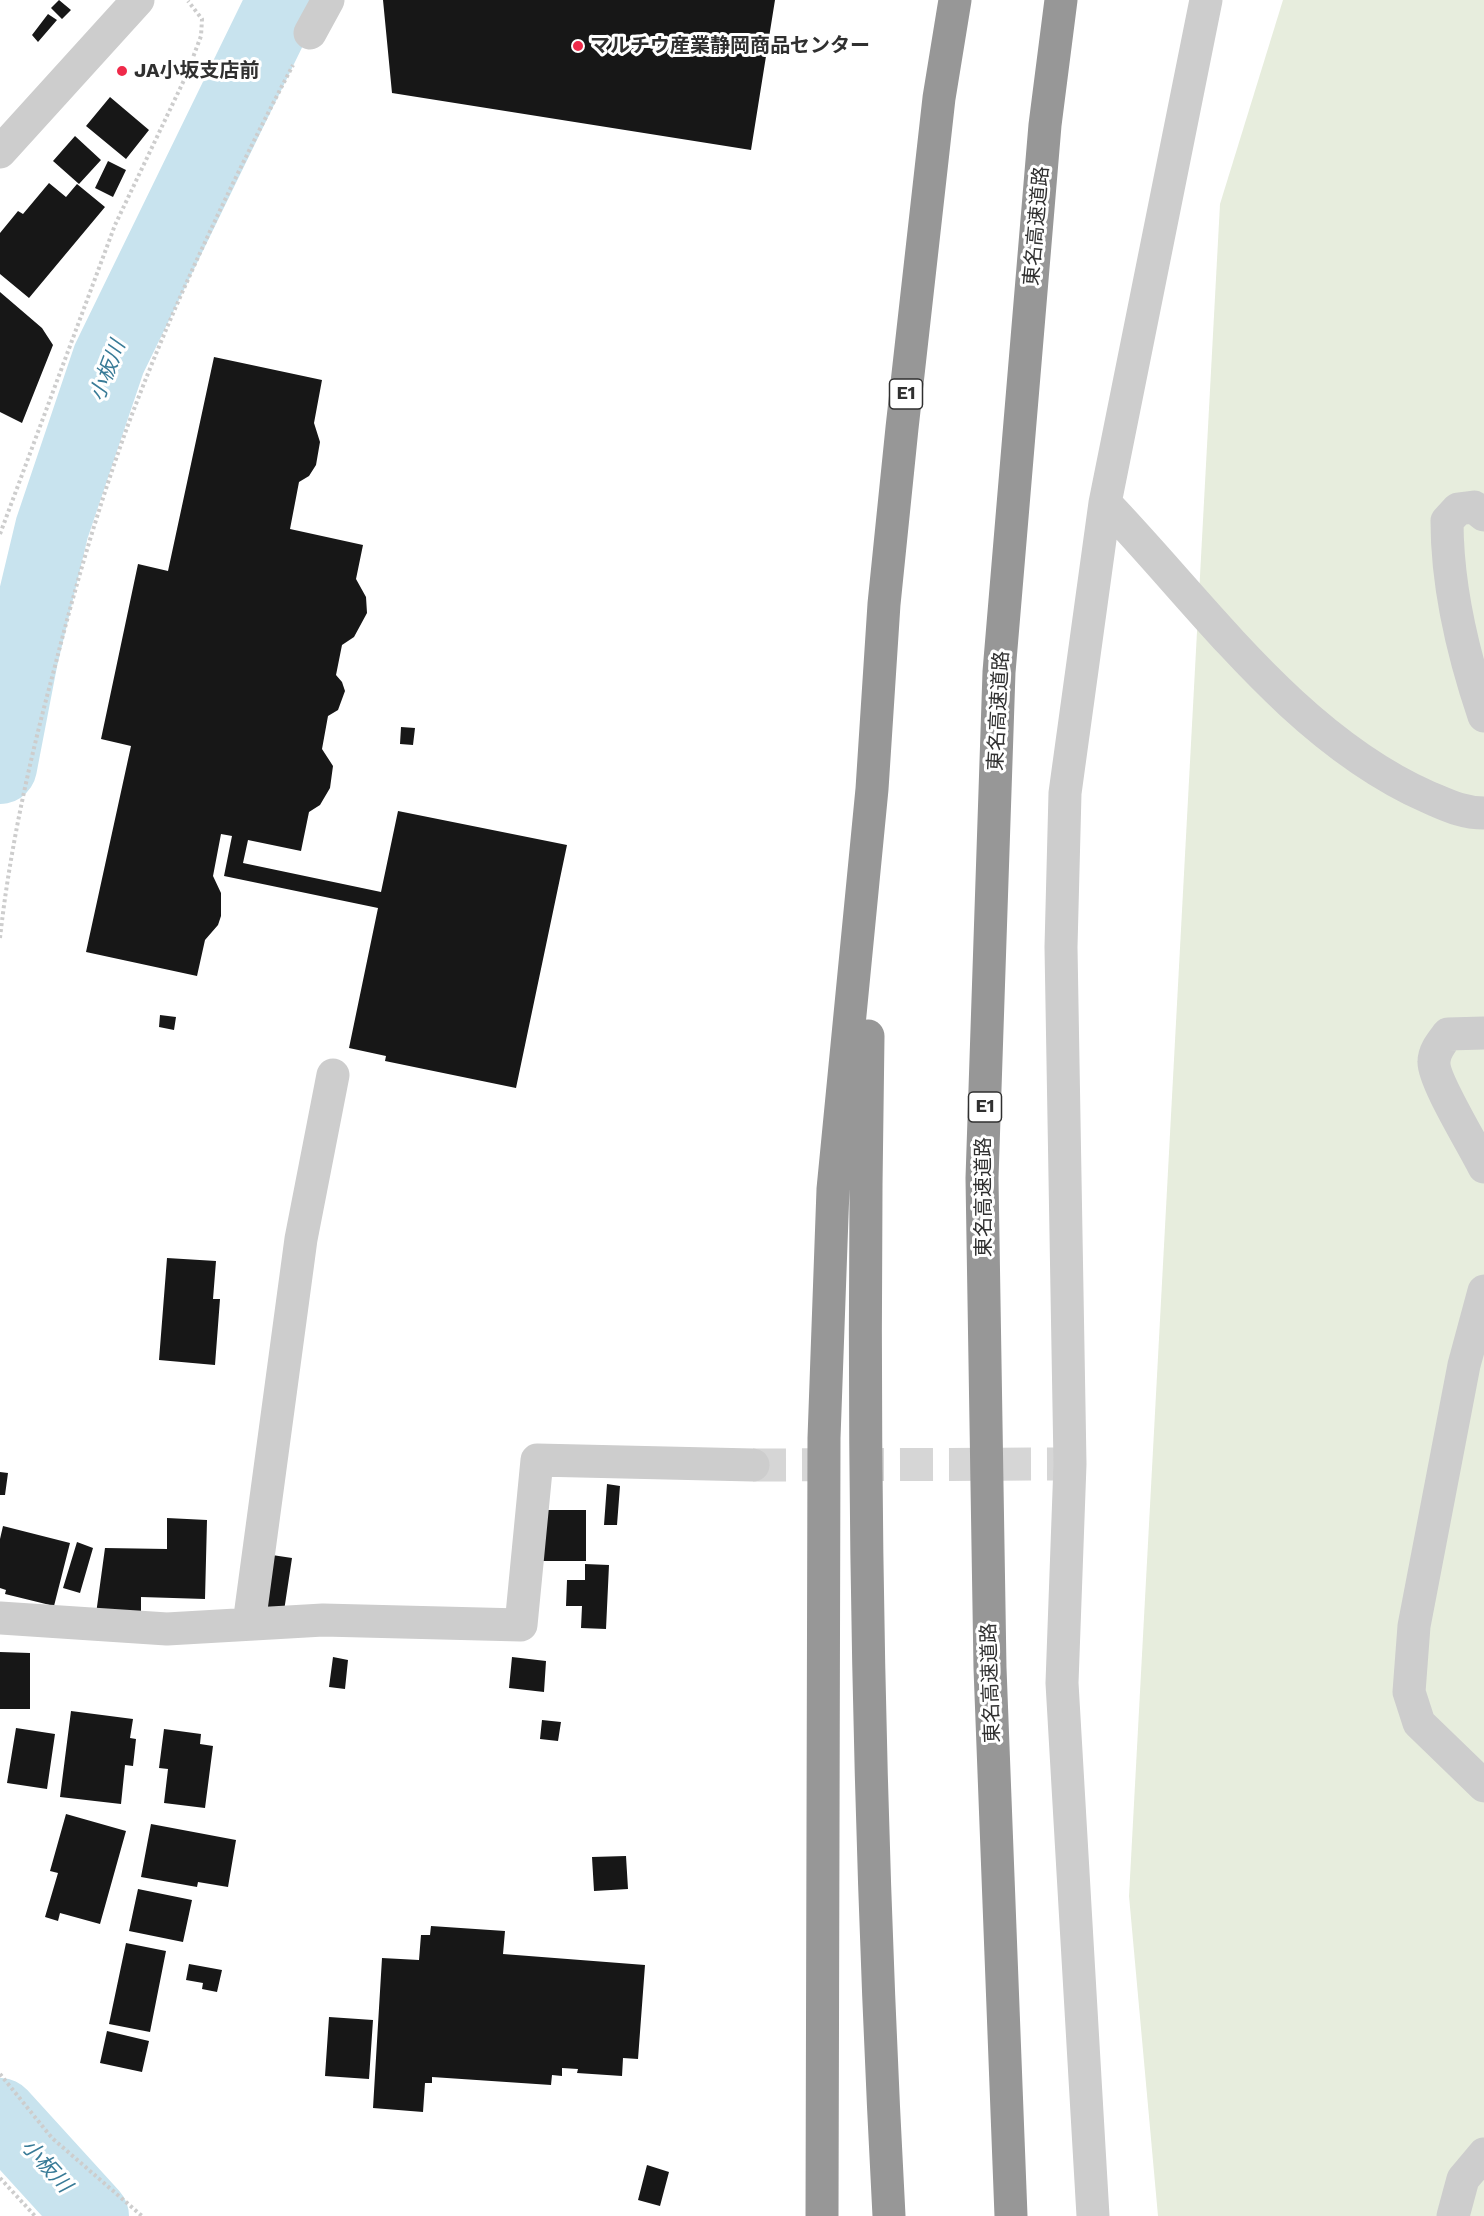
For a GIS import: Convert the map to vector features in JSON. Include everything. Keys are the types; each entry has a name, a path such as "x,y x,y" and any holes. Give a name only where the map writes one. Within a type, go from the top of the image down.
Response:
{"highway":[{"name":"E1","path":"822,2216 824,1438 833,1189 872,789 884,604 902,428 939,98 955,0"},
{"name":"東名高速道路","path":"1011,2216 990,1668 982,1178 999,672 1045,126 1061,0"},
{"name":"E1","path":"872,789 864,1443 871,1750 889,2216"}],"street":[{"path":"2,148 138,0"},
{"path":"310,33 328,0"},
{"path":"1093,2216 1062,1683 1070,1464 1061,947 1065,793 1105,503 1206,0"},
{"path":"1105,503 1156,556 1196,604 1301,712 1362,761 1407,788 1465,813 1484,813"},
{"path":"1484,515 1474,507 1458,509 1447,521 1447,556 1460,628 1469,671 1484,716"},
{"path":"1484,1033 1448,1034 1437,1049 1434,1063 1442,1088 1484,1167"},
{"path":"249,1624 301,1239 333,1075"},
{"path":"1484,1291 1464,1365 1414,1626 1409,1692 1419,1723 1484,1786"},
{"path":"0,1618 167,1629 323,1620 521,1625 537,1460 753,1465"},
{"path":"1453,2216 1463,2179 1484,2154"}],"path":[{"path":"0,534 115,225 186,76 201,36 202,19 188,1"},
{"path":"0,938 7,878 34,746 78,577 128,425 191,275 270,109 310,33"},
{"path":"0,2074 52,2138 142,2216"},
{"path":"0,2178 35,2216"}],"green space":[{"path":"1283,0 1484,0 1484,2216 1158,2216 1129,1896 1220,204"}],"building":[{"path":"59,0 71,10 62,19 51,8"},
{"name":"マルチウ産業静岡商品センター","path":"383,0 775,0 751,150 392,93"},
{"path":"48,14 57,20 38,42 32,35"},
{"path":"110,97 149,130 126,159 86,126"},
{"path":"75,136 101,160 79,184 53,161"},
{"path":"108,161 126,170 113,197 95,188"},
{"path":"49,183 66,197 77,184 105,207 29,298 0,274 0,233 18,211 23,214"},
{"path":"0,292 42,328 53,345 22,423 0,412"},
{"path":"214,357 322,380 314,423 320,442 316,465 309,476 299,482 290,529 363,545 356,579 366,597 367,613 354,637 342,645 336,675 345,691 338,710 328,716 322,749 333,766 330,788 320,805 309,812 301,851 248,840 243,863 381,892 398,811 567,845 516,1088 385,1061 386,1056 349,1048 378,908 224,876 232,836 221,834 213,876 221,893 221,916 218,925 205,940 197,976 86,952 131,746 101,739 138,564 168,571"},
{"path":"401,727 415,728 413,745 400,744"},
{"path":"160,1015 176,1017 174,1030 159,1027"},
{"path":"167,1258 216,1261 213,1299 220,1299 215,1365 159,1360"},
{"path":"0,1472 8,1473 5,1495 0,1495"},
{"path":"607,1484 620,1486 617,1525 604,1525"},
{"path":"541,1510 586,1510 586,1561 541,1561"},
{"path":"167,1518 207,1520 205,1599 141,1597 141,1615 96,1614 105,1548 167,1549"},
{"path":"3,1526 70,1543 54,1606 5,1594 6,1590 0,1588 0,1539"},
{"path":"77,1542 93,1548 80,1593 63,1588"},
{"path":"272,1555 292,1558 284,1611 265,1609"},
{"path":"585,1564 609,1565 606,1629 581,1628 582,1606 566,1606 567,1580 585,1580"},
{"path":"0,1652 30,1653 30,1709 0,1709"},
{"path":"333,1657 348,1660 345,1689 329,1687"},
{"path":"512,1657 546,1661 544,1692 509,1688"},
{"path":"71,1711 133,1719 130,1738 136,1739 133,1766 125,1765 121,1804 60,1797"},
{"path":"542,1720 561,1722 558,1741 540,1739"},
{"path":"16,1728 55,1734 47,1789 7,1783"},
{"path":"164,1729 201,1734 200,1744 213,1746 205,1808 164,1803 168,1769 159,1768"},
{"path":"66,1814 126,1831 100,1924 60,1913 58,1921 45,1917 58,1873 50,1871"},
{"path":"151,1824 236,1840 228,1887 198,1882 197,1887 141,1877"},
{"path":"626,1856 628,1889 594,1891 592,1857"},
{"path":"138,1889 192,1900 183,1942 129,1931"},
{"path":"431,1926 505,1931 503,1954 645,1965 638,2059 623,2058 622,2076 577,2073 578,2069 562,2068 562,2076 552,2075 551,2085 432,2077 432,2083 425,2083 423,2112 373,2108 382,1958 419,1960 421,1935 430,1935"},
{"path":"126,1943 166,1951 150,2032 109,2024"},
{"path":"189,1964 222,1970 217,1992 202,1989 203,1983 186,1980"},
{"path":"329,2017 373,2020 369,2079 325,2076"},
{"path":"107,2031 149,2041 142,2072 100,2063"},
{"path":"647,2165 669,2172 660,2206 638,2200"}],"waterway":[{"name":"小板川","path":"0,767 21,658 52,528 109,359 284,0"},
{"name":"小板川","path":"0,2115 92,2216"}],"tunnel":[{"path":"753,1465 1070,1464"}],"place":[{"name":"マルチウ産業静岡商品センター","path":"578,46"},
{"name":"JA小坂支店前","path":"122,71"}]}
